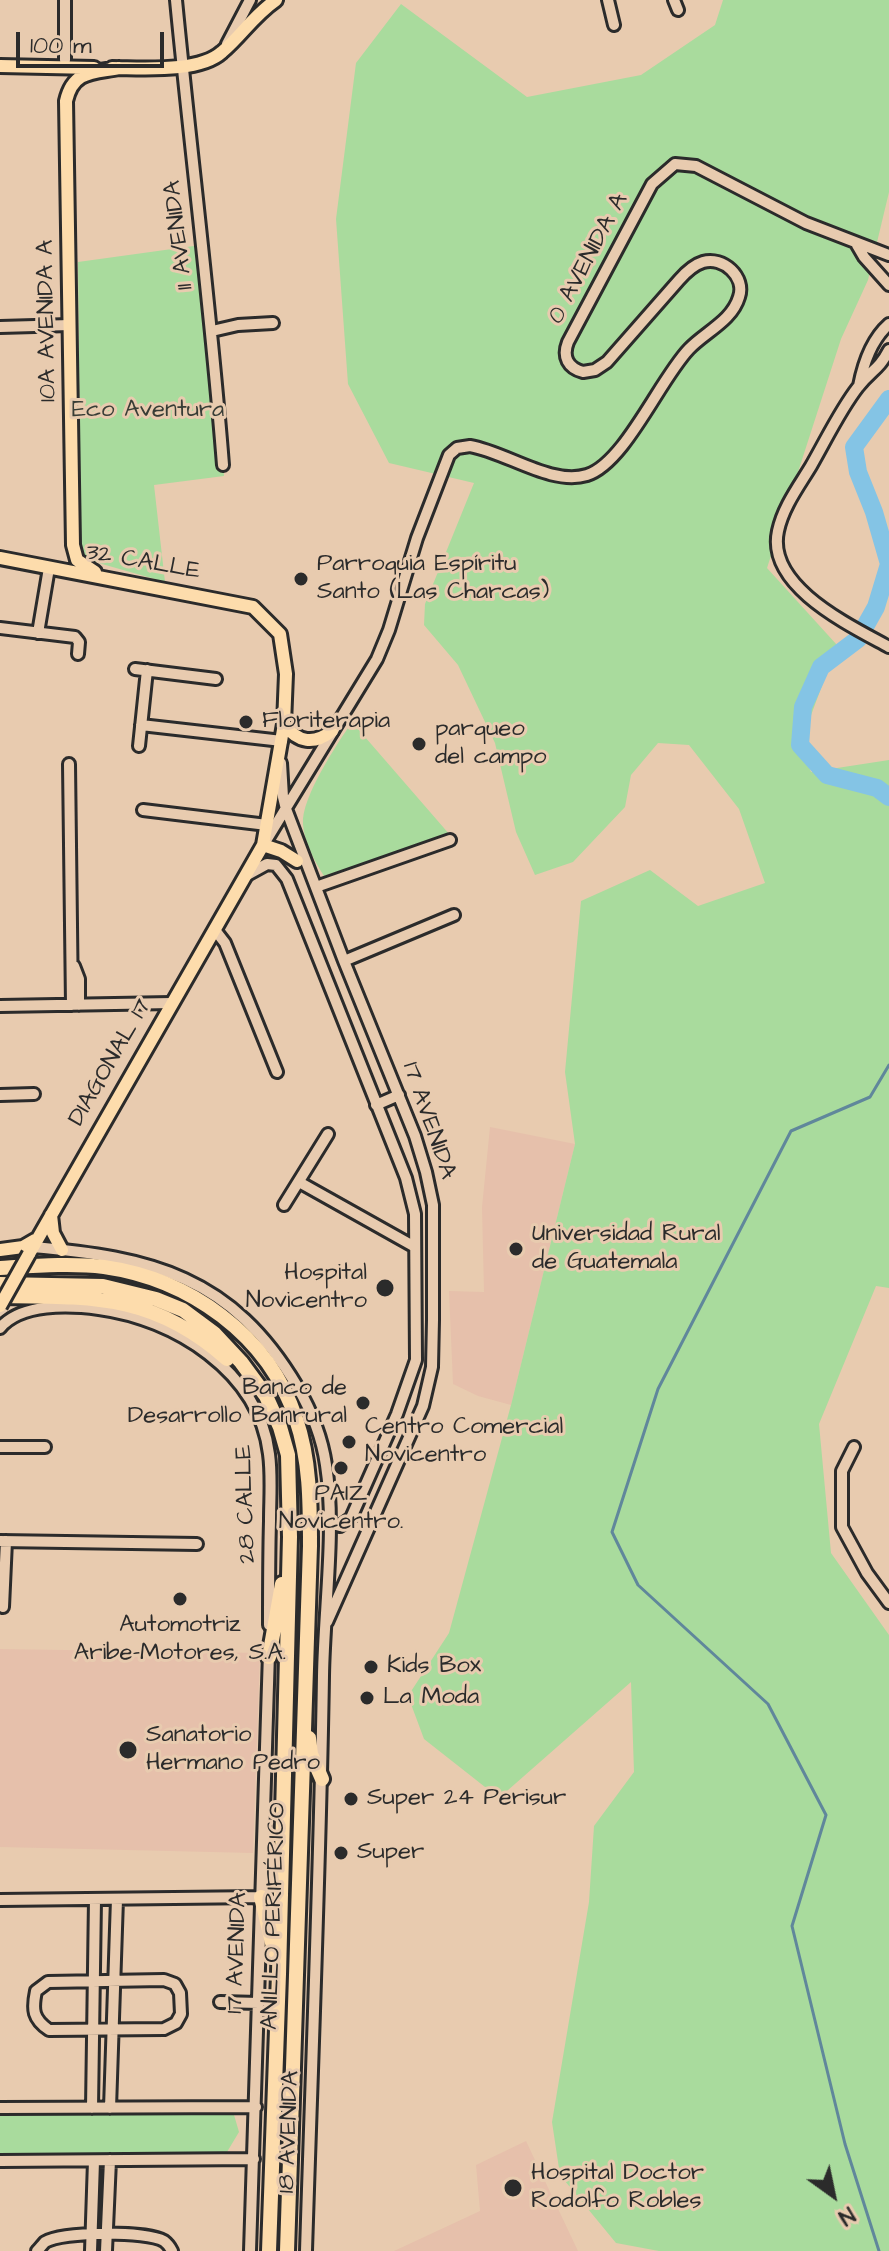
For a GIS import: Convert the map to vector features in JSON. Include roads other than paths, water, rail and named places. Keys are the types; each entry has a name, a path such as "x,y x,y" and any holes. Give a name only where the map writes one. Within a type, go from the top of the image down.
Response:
{"highway":[{"name":"ANILLO PERIFÉRICO","path":"0,1268 103,1267 155,1278 184,1291 226,1317 258,1351 281,1384 296,1418 306,1459 310,1494 287,2251"},
{"name":"ANILLO PERIFÉRICO","path":"0,1284 103,1286 156,1299 183,1310 214,1333 266,1396 288,1455 290,1537 269,2251"},
{"path":"0,1296 95,1298 151,1311 184,1326 209,1343 266,1396"},
{"path":"269,1657 290,1537"},
{"path":"303,1706 309,1725 311,1754 322,1779"},
{"path":"261,1897 279,1974"}],"main road":[{"path":"0,65 119,68 182,66 209,61 222,53 251,19 276,0"},
{"path":"0,65 65,60 120,61 157,67"},
{"name":"10A AVENIDA A","path":"119,68 81,76 73,82 66,101 74,553 82,565 120,582"},
{"name":"32 CALLE","path":"0,558 242,603 263,614 273,625"},
{"name":"17 AVENIDA","path":"273,625 280,634 285,652 281,745"},
{"path":"284,724 296,737 309,741 332,731"},
{"name":"DIAGONAL 17","path":"0,1306 263,845 281,745"},
{"path":"263,845 297,861"},
{"path":"51,1214 53,1233 62,1250"},
{"path":"0,1250 33,1246"}],"street":[{"path":"65,0 65,60"},
{"name":"11 AVENIDA","path":"176,0 212,331 223,465"},
{"path":"222,53 250,0"},
{"path":"608,0 614,25"},
{"name":"0 AVENIDA A","path":"286,809 384,644 417,538 452,451 462,446 480,448 553,474 574,477 591,474 612,458 683,356 716,327 737,302 741,289 736,275 716,261 702,262 679,280 602,366 583,372 570,367 566,361 568,342 612,255 652,184 666,170 675,164 696,166 806,223 889,255"},
{"path":"857,245 889,285"},
{"path":"212,331 238,325 273,323"},
{"path":"859,386 862,368 881,331 889,324"},
{"path":"0,327 70,325"},
{"path":"889,350 880,368 859,386 786,509 777,534 779,559 789,580 801,592 889,647"},
{"path":"38,633 49,568"},
{"path":"0,628 75,637 79,642 78,654"},
{"path":"135,669 216,679"},
{"path":"139,746 147,670"},
{"path":"141,725 281,745"},
{"name":"17 AVENIDA","path":"281,745 286,809 399,1095 426,1172 433,1205 432,1367 423,1406 324,1631"},
{"path":"69,764 73,965 79,979 75,1005"},
{"name":"DIAGONAL 17","path":"263,845 286,809"},
{"path":"143,810 267,825"},
{"path":"316,887 450,840"},
{"path":"287,879 287,867 297,861 310,871"},
{"path":"247,875 267,864 276,865 287,879"},
{"name":"17 AVENIDA","path":"287,879 406,1178 415,1214 416,1360 397,1414 357,1505"},
{"path":"344,961 454,915"},
{"path":"215,930 225,943 277,1072"},
{"path":"0,1006 172,1003"},
{"path":"0,1095 34,1094"},
{"path":"376,1105 399,1095"},
{"path":"284,1205 328,1134"},
{"path":"299,1182 415,1247"},
{"path":"33,1246 114,1255 191,1279 236,1310 262,1337 297,1387 319,1432 326,1464 329,1523 324,1631"},
{"name":"28 CALLE","path":"0,1328 18,1314 30,1310 94,1308 131,1316 153,1322 188,1339 222,1366 240,1387 260,1421 269,1453 269,1657"},
{"path":"0,1447 45,1447"},
{"path":"854,1447 842,1471 842,1527 867,1573 889,1603"},
{"path":"329,1523 343,1525 351,1518 357,1505 376,1511"},
{"path":"3,1607 3,1541 197,1544"},
{"name":"18 AVENIDA","path":"306,2251 324,1631"},
{"name":"17 AVENIDA","path":"250,2251 269,1657"},
{"path":"0,1900 261,1897"},
{"path":"92,2108 95,1899"},
{"path":"110,2108 117,1899"},
{"path":"164,1980 175,1984 180,1993 181,2014 176,2023 164,2029 49,2030 39,2023 32,2009 36,1991 48,1982 116,1981 164,1980"},
{"path":"220,2002 259,2003"},
{"path":"0,2108 256,2107"},
{"path":"0,2161 254,2159"},
{"path":"106,2251 110,2160"},
{"path":"91,2251 94,2161"},
{"path":"37,2251 45,2242 57,2238 91,2235 151,2237 169,2247"}],"waterway":[{"path":"889,399 854,447 858,472 889,564 876,607 858,639 821,667 803,707 800,745 827,775 877,788 889,797"},
{"path":"879,2251 845,2144 792,1926 826,1815 768,1704 638,1585 612,1532 658,1389 791,1131 870,1097 889,1065"}],"place":[{"name":"Parroquia Espíritu Santo (Las Charcas)","path":"301,579"},
{"name":"Floriterapia","path":"246,722"},
{"name":"parqueo del campo","path":"419,744"},
{"name":"Universidad Rural de Guatemala","path":"516,1249"},
{"name":"Hospital Novicentro","path":"385,1288"},
{"name":"Banco de Desarrollo Banrural","path":"363,1403"},
{"name":"Centro Comercial Novicentro","path":"349,1442"},
{"name":"PAIZ Novicentro.","path":"341,1468"},
{"name":"Automotriz Aribe-Motores, S.A.","path":"180,1599"},
{"name":"Kids Box","path":"371,1667"},
{"name":"La Moda","path":"367,1698"},
{"name":"Sanatorio Hermano Pedro","path":"128,1750"},
{"name":"Super 24 Perisur","path":"351,1799"},
{"name":"Super","path":"341,1853"},
{"name":"Hospital Doctor Rodolfo Robles","path":"513,2188"}],"park label":[{"name":"Eco Aventura","path":"148,411"}]}
